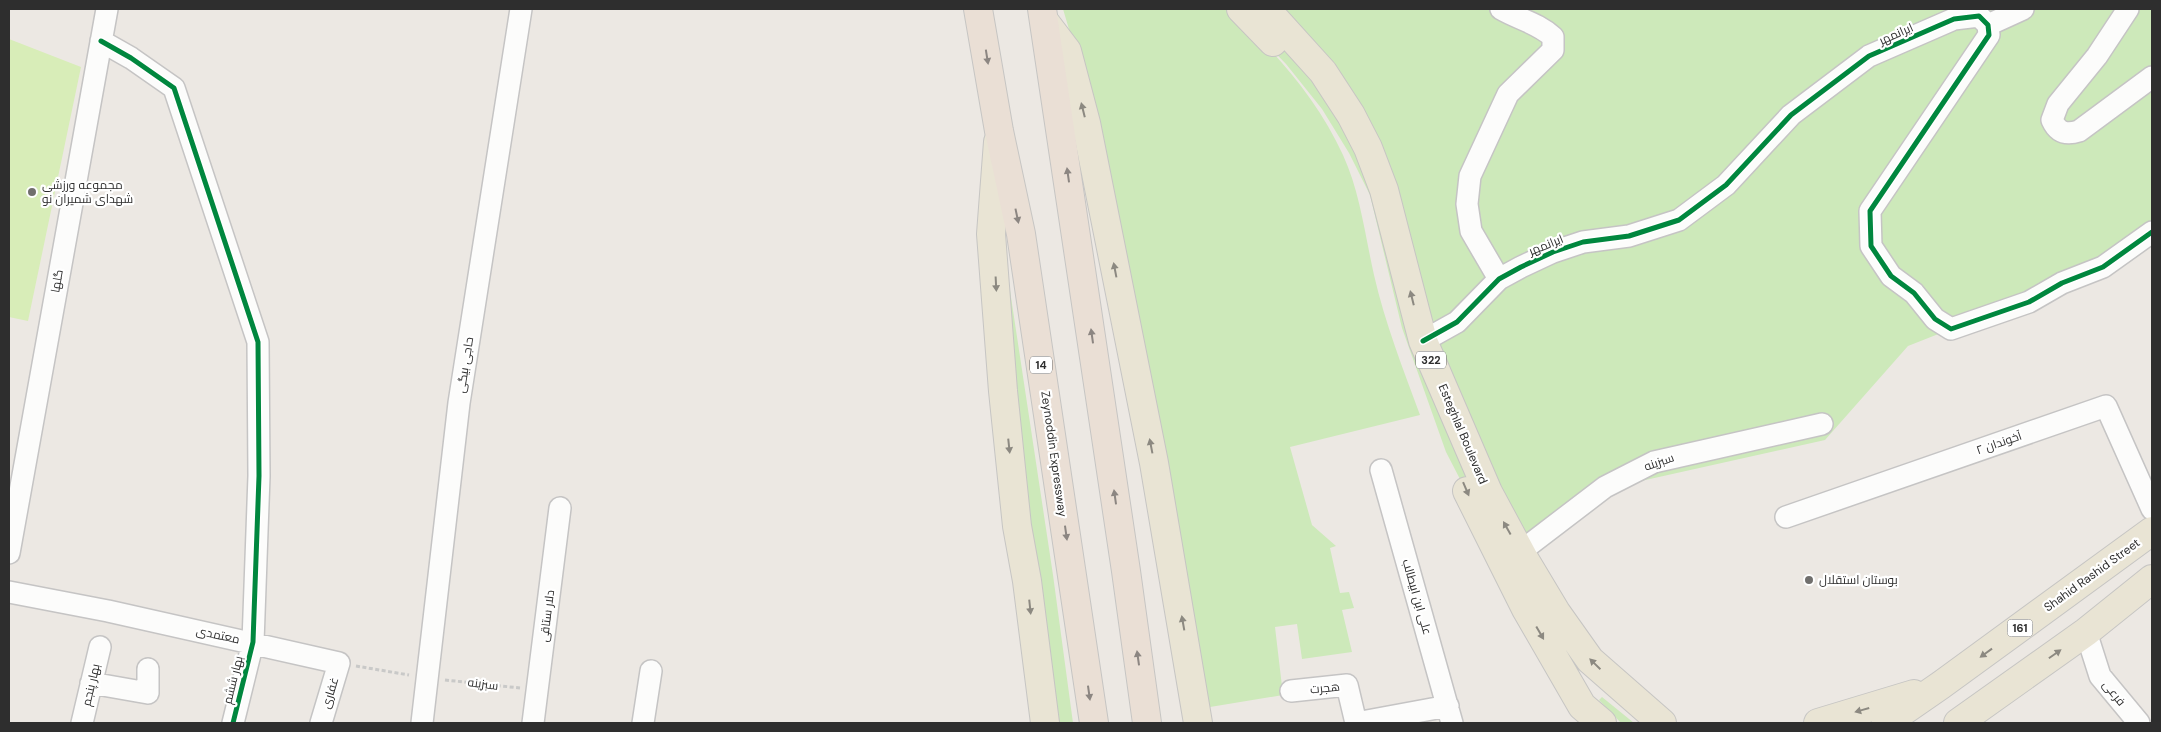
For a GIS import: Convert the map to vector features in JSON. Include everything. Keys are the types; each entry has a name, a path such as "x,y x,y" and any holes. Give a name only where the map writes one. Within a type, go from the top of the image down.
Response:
{"highway":[{"name":"Zeynoddin Expressway","path":"978,9 999,131 1021,234 1094,723"},
{"path":"1044,15 1147,723"}],"main road":[{"name":"Esteghlal Boulevard","path":"1241,9 1314,88 1341,131 1367,196 1405,348 1472,502 1526,609 1584,714 1602,723"},
{"name":"Esteghlal Boulevard","path":"1266,9 1323,72 1351,115 1368,148 1384,190 1422,341 1488,492 1520,552 1556,612 1590,660 1631,698 1662,723"},
{"path":"1044,15 1068,51 1086,123 1154,463 1198,723"},
{"path":"999,131 991,234 997,316 1017,526 1027,581 1044,723"},
{"name":"Shahid Rashid Street","path":"1886,723 1942,685 2152,531"},
{"path":"1958,723 2086,632 2152,579"},
{"path":"1818,723 1942,685"},
{"path":"1631,698 1678,723"}],"street":[{"name":"گلها","path":"9,553 13,504 107,9"},
{"name":"حاجی بیگی","path":"422,723 459,403 521,9"},
{"path":"1499,279 1471,231 1467,204 1470,176 1508,94 1553,50 1552,37 1542,27 1522,21 1501,9"},
{"path":"2022,9 1988,25 1989,35 1870,211 1871,246 1891,276 1914,293 1935,319 1950,329 2029,302 2062,283 2103,267 2152,232"},
{"path":"2128,9 2097,56 2058,104 2052,120 2056,128 2062,132 2067,134 2079,131 2152,77"},
{"name":"ایرانمهر","path":"1422,341 1457,322 1499,279 1553,252 1583,242 1628,236 1679,220 1726,185 1791,115 1869,56 1954,19 1979,16 1988,25"},
{"name":"بهار ششم","path":"101,41 131,58 174,88 258,342 259,476 253,642 233,723"},
{"name":"آخوندان ۲","path":"1786,517 2106,406 2152,509"},
{"name":"سبزینه","path":"1520,552 1605,487 1654,462 1822,424"},
{"name":"علی ابن ابیطالب","path":"1381,470 1450,715"},
{"name":"دلار ستاقی","path":"533,723 560,508"},
{"name":"معتمدی","path":"9,592 253,642 339,663"},
{"name":"فرعی","path":"2086,632 2100,676 2139,723"},
{"name":"بهار پنجم","path":"82,723 100,647"},
{"name":"غفاری","path":"321,723 339,663"},
{"path":"91,683 148,693 148,669"},
{"path":"643,723 651,671"},
{"name":"هجرت","path":"1291,691 1347,686 1356,723 1450,715"}],"path":[{"path":"339,663 428,678"}],"green space":[{"path":"1063,9 1230,9 1279,59 1308,95 1333,134 1354,184 1383,311 1420,415 1290,447 1312,525 1336,546 1330,548 1340,593 1349,592 1354,608 1342,610 1352,652 1302,659 1297,624 1275,627 1283,695 1204,708 1081,70"},
{"path":"1233,9 2152,9 2152,227 2045,292 1908,346 1825,440 1632,483 1590,502 1507,570 1446,452 1402,328 1370,195 1349,153 1322,109 1286,64"},
{"name":"مجموعه ورزشی شهدای شمیران نو","path":"9,39 81,67 28,321 9,317"},
{"path":"1001,231 1053,575 1073,723 1052,723 1036,608"},
{"path":"1602,697 1634,723 1621,723 1599,700"}],"cycle path":[{"path":"1423,341 1457,322 1499,279 1521,267 1553,252 1583,242 1629,236 1679,220 1726,185 1791,115 1869,56 1954,19 1979,16 1988,25 1989,35 1870,211 1871,246 1891,276 1914,293 1935,319 1951,329 2029,302 2062,283 2103,267 2152,232"},
{"path":"101,41 131,58 174,88 258,342 259,476 253,642 233,723"}],"place":[{"name":"مجموعه ورزشی شهدای شمیران نو","path":"32,192"},
{"name":"بوستان استقلال","path":"1809,580"}]}
